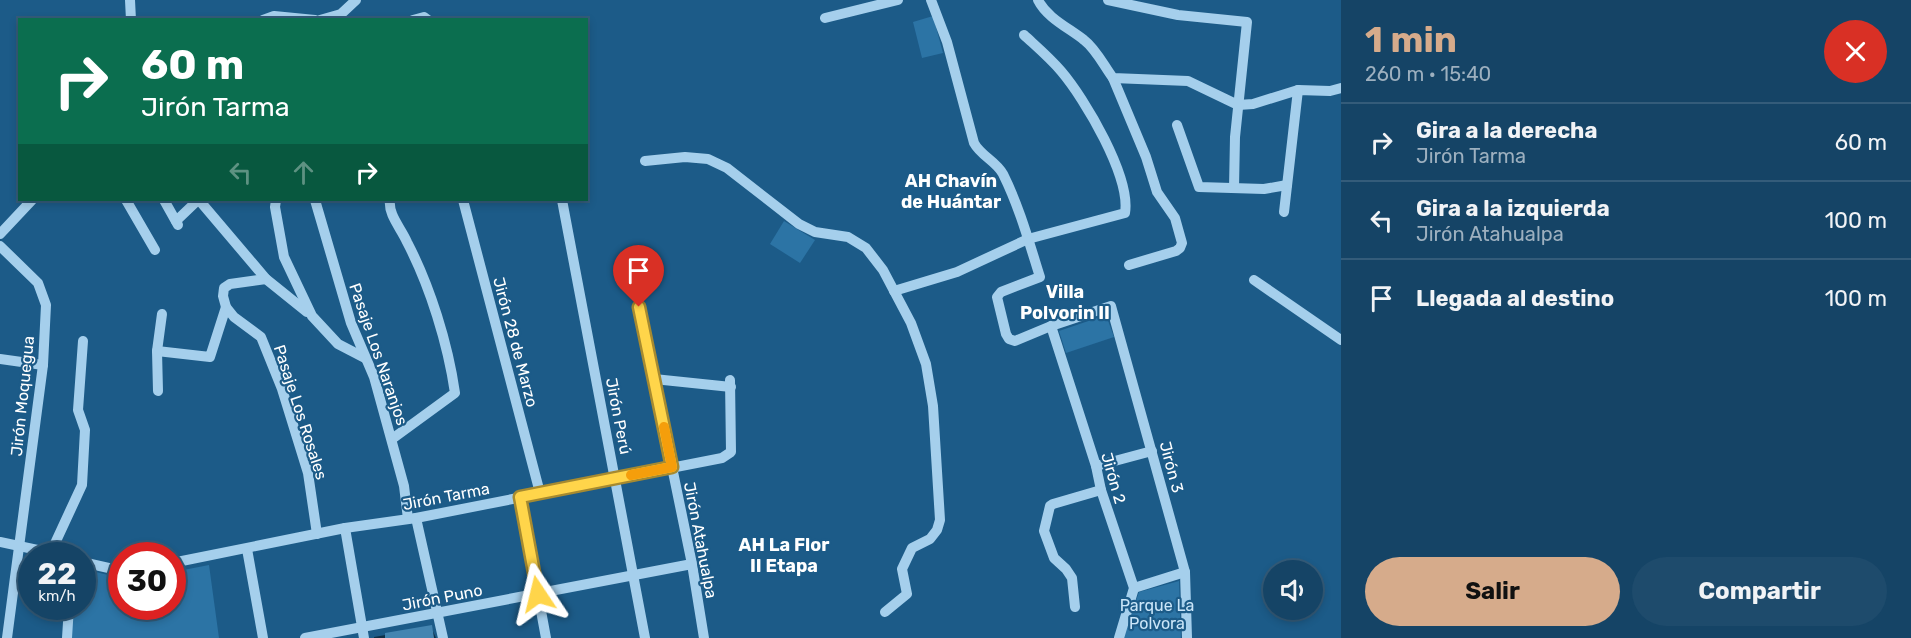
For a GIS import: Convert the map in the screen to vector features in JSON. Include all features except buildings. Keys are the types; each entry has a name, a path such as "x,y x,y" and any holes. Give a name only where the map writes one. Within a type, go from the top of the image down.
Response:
{"street":[{"path":"130,0 131,18"},
{"path":"325,18 341,14 356,0"},
{"path":"931,0 947,42 974,143 978,151 1002,172 1040,277 1001,292 997,297 1006,334 1015,341 1051,326"},
{"path":"1038,0 1066,28 1086,42 1113,78 1146,157 1157,192 1175,218 1182,243 1180,248 1129,265"},
{"path":"1108,0 1167,13 1247,22 1235,137 1234,188"},
{"path":"1167,13 1169,0"},
{"path":"825,18 892,1"},
{"path":"894,291 957,272 1028,239 1122,215 1125,210 1124,187 1098,128 1063,73 1024,35"},
{"path":"1113,78 1188,81 1238,105 1253,104 1298,90 1330,91 1341,88"},
{"path":"1284,212 1298,90"},
{"path":"1177,125 1198,187 1264,189 1287,185"},
{"path":"645,161 685,157 708,159 727,168 799,224 815,232 848,237 866,248 883,270 911,323 926,364 933,406 940,520 937,530 930,538 912,548 902,569 907,594 885,612"},
{"path":"0,234 31,201"},
{"path":"127,201 155,250"},
{"path":"165,201 177,223 197,201"},
{"path":"199,201 266,279 312,316 338,344 365,358"},
{"path":"276,201 284,257 312,316"},
{"name":"Pasaje Los Naranjos","path":"315,201 351,323 374,377 443,638"},
{"path":"390,201 390,212 417,261 450,359 455,393 392,440"},
{"name":"Jirón 28 de Marzo","path":"463,201 540,493"},
{"name":"Jirón Perú","path":"562,201 645,638"},
{"name":"Jirón Moquegua","path":"0,246 38,283 46,305 43,365 19,542"},
{"path":"157,351 210,357 226,307 223,296 227,285 266,279"},
{"path":"1254,280 1341,340"},
{"name":"Jirón 3","path":"1051,326 1111,306 1185,572 1187,638"},
{"name":"Pasaje Los Rosales","path":"226,307 234,317 259,335 282,389 308,472 317,534"},
{"name":"Jirón Atahualpa","path":"639,307 692,564 704,638"},
{"path":"158,391 157,351 162,314"},
{"name":"Jirón 2","path":"1051,326 1096,466 1101,490 1134,588"},
{"path":"61,542 82,485 85,430 78,410 83,341"},
{"path":"0,359 43,365"},
{"name":"Jirón Tarma","path":"186,560 345,528 412,518 722,458 731,452 731,383 654,379"},
{"path":"1096,466 1152,451"},
{"path":"1075,607 1072,578 1054,558 1044,531 1050,506 1101,490"},
{"path":"520,497 546,638"},
{"path":"345,528 363,632"},
{"path":"0,542 18,545"},
{"path":"247,549 263,638"},
{"name":"Jirón Moquegua","path":"7,638 18,553"},
{"name":"Jirón Puno","path":"305,638 363,632 436,614 692,564"},
{"path":"1119,638 1134,588 1185,572"},
{"path":"67,638 68,620"}],"green space":[{"path":"933,16 943,53 922,58 913,22"},
{"path":"784,221 815,240 800,263 770,244"},
{"path":"1106,315 1114,337 1066,353 1059,331"},
{"path":"209,565 219,638 67,638 68,620 96,620 96,572 108,575 108,620 186,620 186,569"},
{"name":"Parque La Polvora","path":"1179,581 1181,638 1123,638 1139,592"}],"slow traffic":[{"path":"631,475 672,467 664,427"}],"district":[{"name":"AH Chavín de Huántar","path":"951,192"},
{"name":"Villa Polvorin II","path":"1065,302"},
{"name":"AH La Flor II Etapa","path":"784,555"}],"route":[{"path":"538,594 520,497 672,467 639,307"}]}
